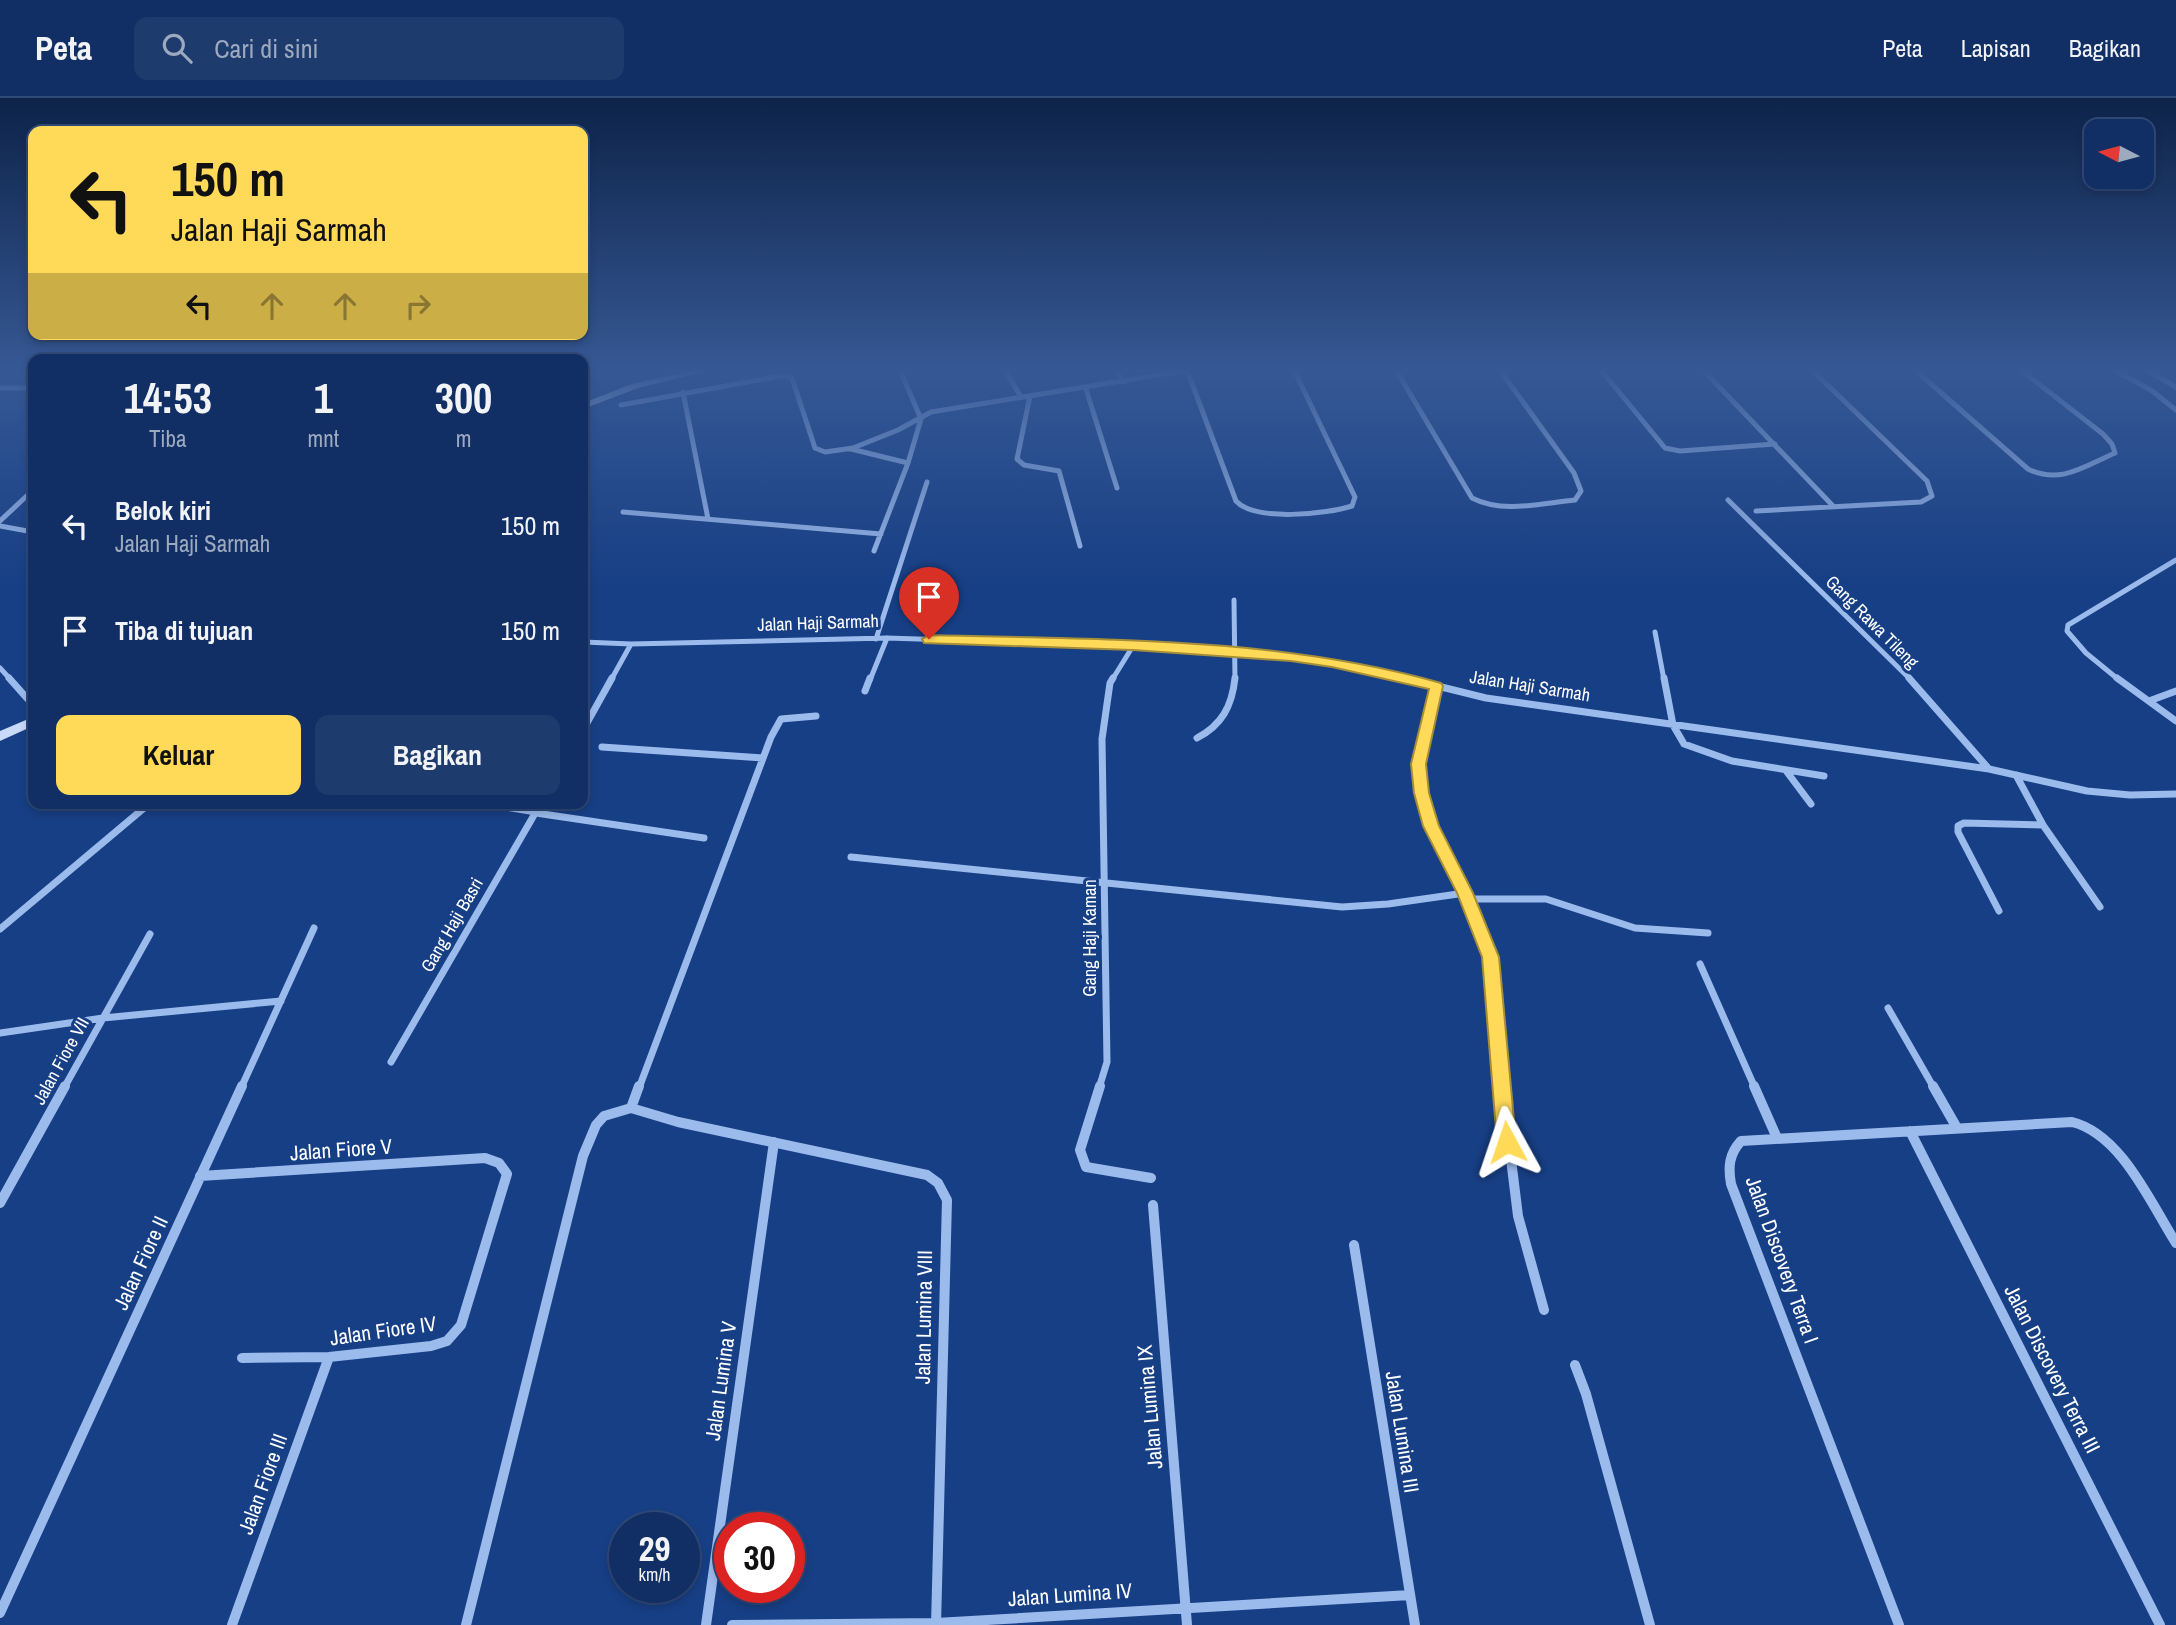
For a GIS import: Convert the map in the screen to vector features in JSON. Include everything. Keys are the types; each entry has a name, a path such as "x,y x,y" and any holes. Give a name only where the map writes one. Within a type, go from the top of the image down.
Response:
{"street":[{"path":"693,441 708,519"},
{"path":"814,441 817,450 830,452 851,449 869,441"},
{"path":"874,551 914,441"},
{"path":"1021,441 1017,459 1024,465 1059,471 1080,546"},
{"path":"1102,441 1117,488"},
{"path":"1214,441 1236,501 1248,511 1271,513 1352,506 1355,497 1328,441"},
{"path":"1438,441 1472,498 1478,503 1497,507 1575,500 1581,491 1574,473 1551,441"},
{"path":"1657,441 1660,445 1679,451 1775,444"},
{"path":"1772,441 1834,507"},
{"path":"1756,511 1921,502 1931,496 1927,481 1886,441"},
{"path":"1996,441 2028,469 2042,476 2058,477 2115,453 2110,441"},
{"path":"851,449 908,463"},
{"path":"876,639 927,482"},
{"path":"28,495 0,523 28,531"},
{"name":"Gang Rawa Tileng","path":"1728,500 1911,680 1989,769"},
{"path":"623,512 881,534"},
{"path":"2176,560 2068,625 2067,631 2078,646 2176,721"},
{"path":"1197,738 1215,729 1229,702 1238,666 1234,600"},
{"path":"1655,632 1673,725 1681,741 1688,747 1787,772 1824,776"},
{"path":"865,691 887,638"},
{"name":"Jalan Haji Sarmah","path":"588,642 631,644 887,638 1133,646 1332,662 1486,698 1989,769 2087,791 2130,795 2176,794"},
{"path":"588,721 631,644"},
{"name":"Gang Haji Kaman","path":"1133,646 1110,683 1102,738 1107,1062 1080,1150 1086,1167 1151,1178"},
{"path":"0,668 28,699"},
{"path":"1436,686 1419,764 1422,793 1431,826 1466,896 1491,957 1509,1169 1528,1269 1544,1310"},
{"path":"2149,701 2176,691"},
{"path":"466,1625 583,1156 596,1125 604,1116 631,1108 763,758 781,719 816,716"},
{"path":"0,736 28,723"},
{"path":"602,747 763,758"},
{"path":"1787,772 1811,804"},
{"path":"2016,775 2043,825 2100,907"},
{"path":"0,929 143,809"},
{"name":"Gang Haji Basri","path":"391,1062 538,809"},
{"path":"536,813 704,838"},
{"path":"2000,911 1958,832 1958,826 1964,823 2043,825"},
{"path":"851,857 1342,907 1466,896 1546,899 1635,928 1708,933"},
{"name":"Jalan Fiore II","path":"0,1613 314,928"},
{"name":"Jalan Fiore VII","path":"0,1203 150,934"},
{"path":"1700,964 1777,1138"},
{"path":"0,1033 103,1018 281,1001"},
{"path":"1888,1008 1957,1128"},
{"name":"Jalan Lumina VIII","path":"631,1108 927,1175 938,1183 946,1197 936,1624"},
{"name":"Jalan Discovery Terra I","path":"1899,1625 1731,1184 1728,1163 1730,1152 1741,1141 2072,1122 2097,1130 2115,1147 2176,1243"},
{"name":"Jalan Discovery Terra III","path":"1910,1131 2160,1625"},
{"name":"Jalan Lumina V","path":"706,1625 774,1142"},
{"name":"Jalan Fiore V","path":"200,1177 485,1158"},
{"name":"Jalan Fiore IV","path":"242,1358 329,1357 431,1346 443,1343 456,1333 461,1325 507,1174 499,1163 485,1158"},
{"name":"Jalan Lumina IX","path":"1153,1205 1187,1625"},
{"name":"Jalan Lumina III","path":"1354,1245 1415,1625"},
{"name":"Jalan Fiore III","path":"232,1625 329,1357"},
{"path":"1575,1365 1586,1394 1650,1625"},
{"name":"Jalan Lumina IV","path":"732,1625 936,1624 1186,1606 1410,1595"}],"lane":[{"path":"511,809 536,813"}],"route":[{"path":"929,639 1133,646 1291,656 1332,662 1436,686 1419,764 1422,793 1431,826 1465,893 1491,957 1507,1142"}]}
